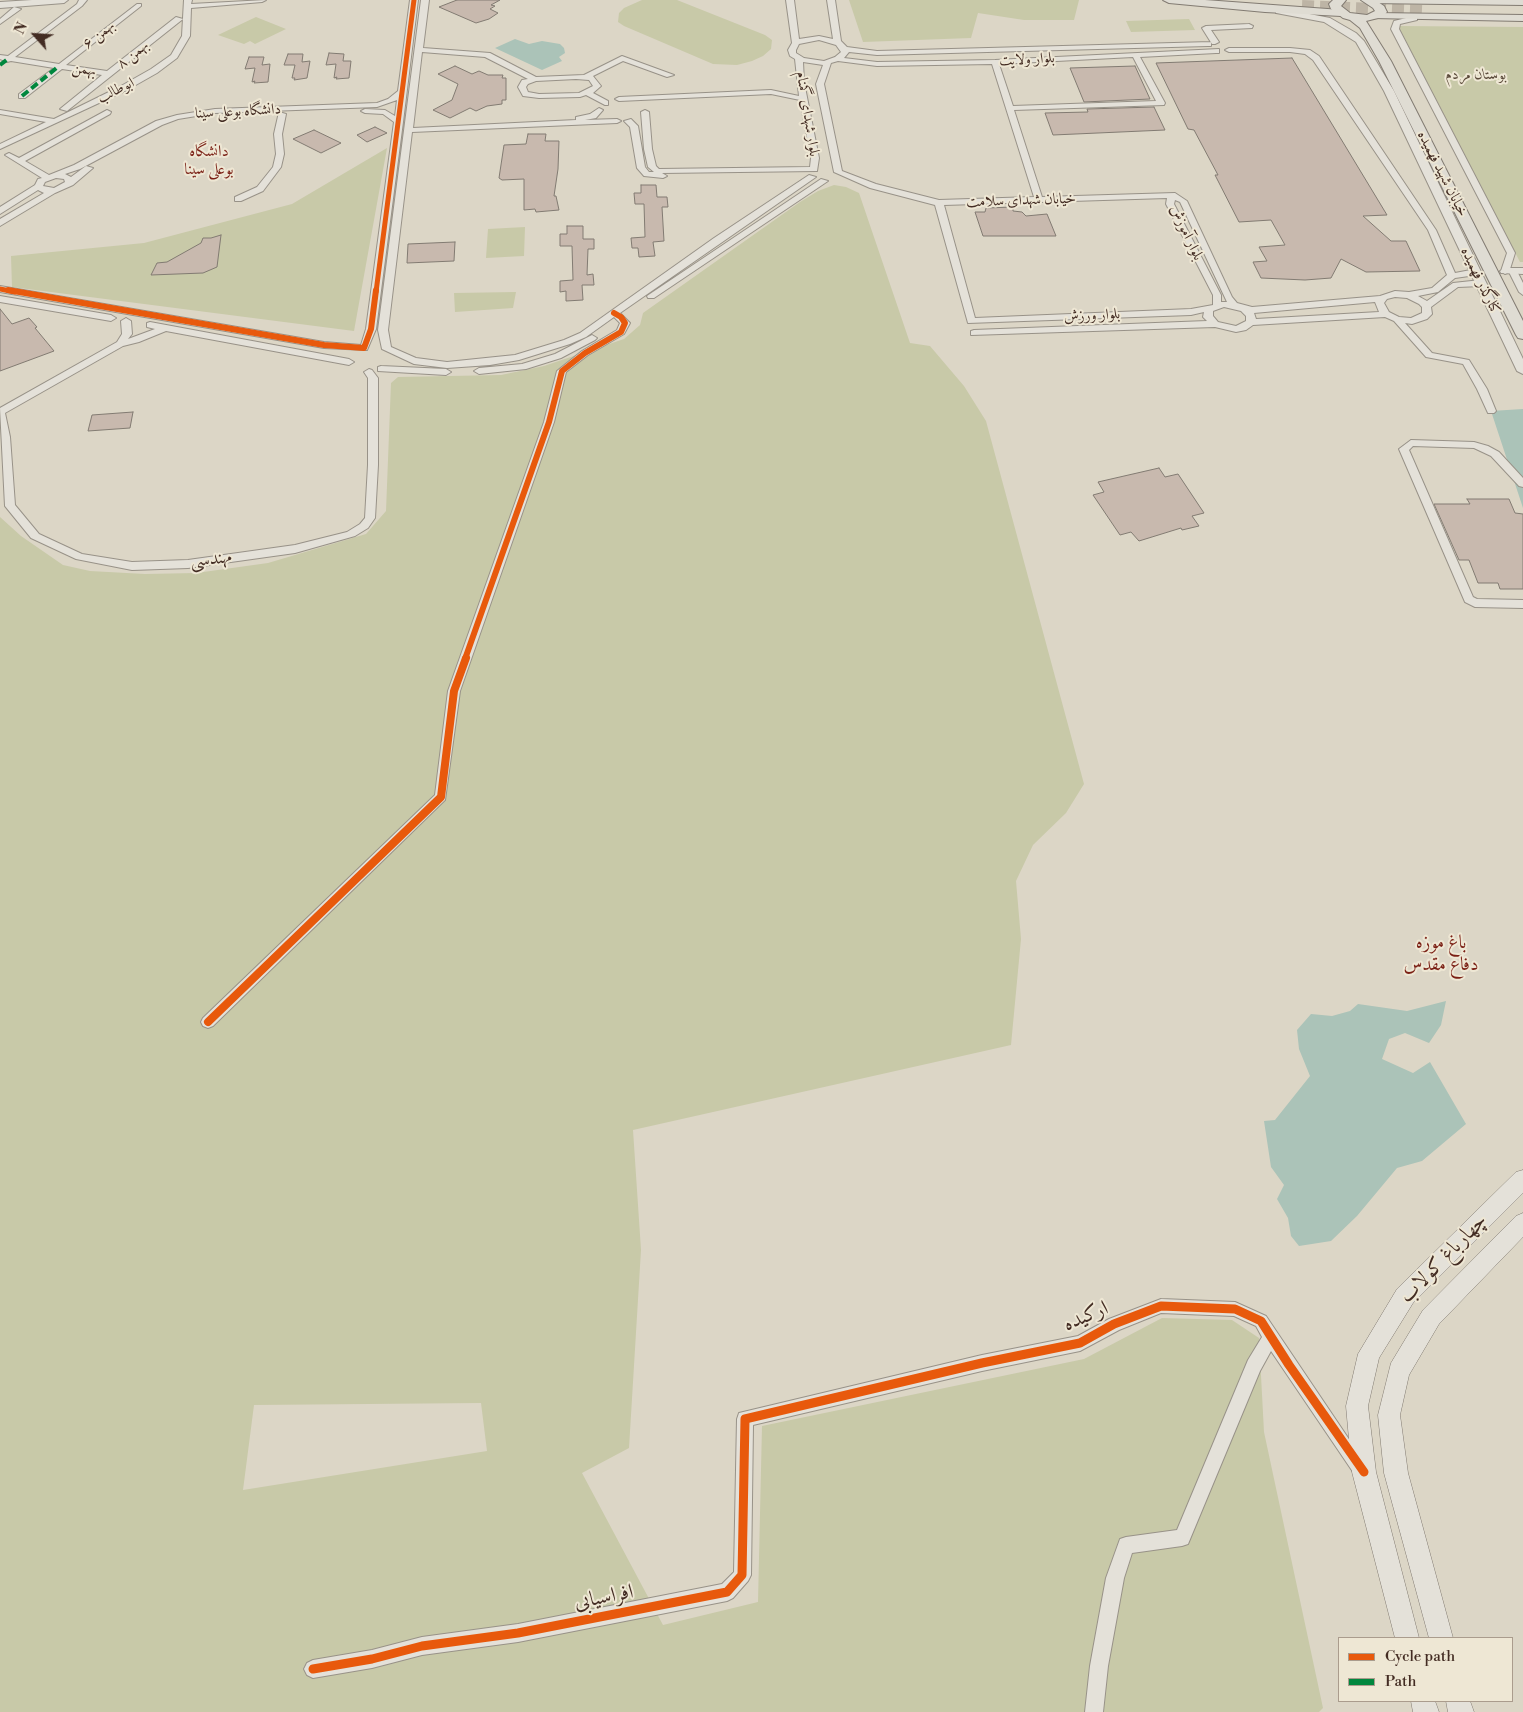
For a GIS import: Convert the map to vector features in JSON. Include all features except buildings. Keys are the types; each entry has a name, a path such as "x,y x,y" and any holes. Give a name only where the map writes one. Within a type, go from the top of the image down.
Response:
{"main road":[{"path":"1170,0 1265,9 1301,4 1228,0"},
{"path":"1283,5 1292,8 1325,9 1329,5 1324,0"},
{"path":"1340,0 1335,4 1335,7 1347,15"},
{"path":"1368,0 1523,12"},
{"name":"خیابان شهید فهمیده","path":"1368,0 1381,9 1381,12 1375,16 1508,271 1523,306"},
{"path":"1416,5 1480,1 1518,3"},
{"path":"1414,18 1402,14 1397,8 1404,5 1467,2"},
{"path":"1416,5 1518,3"},
{"path":"1283,5 1347,15 1414,18 1523,18"},
{"name":"خیابان شهید فهمیده","path":"1347,15 1366,26 1385,69 1508,271 1523,335"},
{"path":"1369,57 1385,69"},
{"path":"1479,278 1508,271"},
{"name":"چهارباغ کولاب","path":"1407,1637 1364,1472 1357,1406 1369,1354 1405,1296 1523,1178"},
{"name":"چهارباغ کولاب","path":"1441,1637 1396,1474 1389,1415 1399,1371 1432,1316 1523,1223"}],"street":[{"path":"0,5 64,0"},
{"path":"188,3 262,0"},
{"path":"0,289 314,343 364,348 371,329 414,0"},
{"path":"425,0 383,330 387,349 414,361 447,365 490,362 541,351 583,335 618,315 811,188 832,178"},
{"path":"790,0 796,43 802,40 819,38 837,42 845,49 843,56 828,62 816,63 799,59"},
{"path":"831,0 837,42"},
{"path":"0,65 82,2"},
{"name":"ابوطالب","path":"0,147 124,88 154,71 174,56 186,36 188,3"},
{"name":"بهمن ۶","path":"22,96 139,5"},
{"path":"0,22 17,9"},
{"name":"کنارگذر فهمیده","path":"1265,9 1327,20 1353,35 1360,42 1369,57 1385,69 1523,371"},
{"name":"بهمن ۸","path":"64,109 179,18"},
{"name":"کنارگذر فهمیده","path":"1414,18 1397,23 1395,30 1511,253 1508,271"},
{"path":"1220,45 1206,28 1249,26"},
{"name":"بلوار شهدای گمنام","path":"796,43 792,50 799,59 793,84 804,99 815,158 813,173"},
{"path":"1216,51 1210,48 1220,45 1290,50 1307,52 1316,58 1432,230 1452,276 1479,278"},
{"name":"بلوار ولایت","path":"845,49 877,54 1104,46 1220,45"},
{"name":"بلوار ولایت","path":"838,59 877,64 991,62 1216,51 1220,45"},
{"path":"1104,46 1109,57"},
{"path":"420,50 486,55 535,78"},
{"path":"983,50 991,62 1009,108 1039,200"},
{"path":"1009,108 1161,103 1135,55"},
{"name":"بهمن","path":"0,56 109,74"},
{"path":"586,77 622,58 670,75"},
{"name":"بلوار شهدای گمنام","path":"828,62 820,84 832,178"},
{"path":"588,94 597,86 594,80 586,77 535,78 526,82 522,87 526,94 539,96 588,94 606,103"},
{"path":"770,92 793,84"},
{"path":"410,127 584,119 593,116 606,103 619,99 770,92 804,99"},
{"name":"دانشگاه بوعلی سینا","path":"51,176 77,167 159,123 177,117 215,110 377,105 391,101 401,93"},
{"path":"619,99 640,102 646,109 648,149 652,167 657,171 813,173 832,178"},
{"path":"599,110 604,118 617,121"},
{"name":"دانشگاه بوعلی سینا","path":"0,223 52,191 65,187 70,180 85,170 190,120 368,111 385,112 399,122"},
{"path":"0,112 54,121"},
{"path":"19,161 106,112"},
{"path":"410,127 628,121 639,118 645,112"},
{"path":"238,199 260,189 277,167 280,154 278,134 282,114"},
{"path":"628,121 634,126 641,168 647,174 663,176 813,173"},
{"path":"8,156 51,176 64,176 70,180"},
{"path":"381,369 447,372 488,371 523,367 558,356 589,341 618,315 703,249 813,173 827,167 832,178"},
{"path":"1,210 39,186 41,181 51,176"},
{"name":"خیابان شهدای سلامت","path":"832,178 873,186 938,203 1172,195"},
{"path":"39,186 43,190 52,191"},
{"name":"بلوار آموزش","path":"1215,324 1208,317 1208,314 1215,307 1217,295 1170,204 1172,195 1183,201 1228,297 1236,306 1251,315 1251,322"},
{"name":"بلوار ورزش","path":"938,203 971,321 1190,312 1215,307 1236,306 1252,310 1381,299 1395,294 1409,295 1435,290 1452,276"},
{"path":"1188,237 1200,236"},
{"path":"1508,271 1523,292"},
{"path":"1426,306 1456,284 1479,278"},
{"path":"1381,299 1379,306 1386,314 1397,319 1419,320 1427,314 1426,306 1409,295"},
{"path":"0,299 349,362"},
{"name":"بلوار ورزش","path":"974,333 1215,324 1236,329 1248,326 1251,322 1386,314"},
{"path":"208,1022 441,797 454,691 549,422 562,371 585,353 621,332 625,323 618,315"},
{"path":"1397,319 1429,355 1466,362 1482,389 1491,412"},
{"path":"120,344 127,334 126,321"},
{"path":"0,412 120,344 136,340 165,328"},
{"name":"مهندسی","path":"0,412 5,437 10,506 35,536 80,558 132,566 188,564 295,549 351,534 364,526 370,518 373,465 373,378 369,372"},
{"path":"1523,484 1510,468 1485,448 1474,445 1411,443 1404,449 1469,599 1475,603 1523,604"},
{"name":"ارکیده","path":"745,1419 1080,1342 1114,1324 1160,1306 1235,1309 1261,1321 1364,1472"},
{"path":"1094,1712 1098,1666 1115,1578 1126,1545 1182,1538 1254,1366 1271,1336"},
{"name":"افراسیابی","path":"313,1669 372,1659 422,1646 518,1633 727,1592 742,1575 745,1419"}],"green space":[{"path":"642,0 677,0 765,35 772,40 771,49 763,56 737,65 713,64 618,22 619,13 624,8"},
{"path":"849,0 1079,0 1074,20 1024,20 978,13 971,38 863,42"},
{"path":"256,17 286,29 255,44 250,41 244,44 218,35"},
{"path":"1189,19 1195,30 1131,32 1126,21"},
{"name":"بوستان مردم","path":"1398,26 1523,27 1523,262 1520,262"},
{"path":"387,148 354,331 12,287 11,256 144,243 292,204"},
{"path":"834,185 846,187 859,193 910,343 930,346 964,386 986,421 1084,784 1066,813 1033,845 1016,881 1021,939 1011,1045 633,1130 641,1250 629,1448 582,1473 663,1625 758,1602 762,1426 1084,1359 1162,1318 1232,1320 1259,1338 1264,1432 1323,1708 1319,1712 0,1712 0,517 21,536 63,565 90,571 145,574 196,573 268,563 366,534 386,511 391,383 398,377 501,375 544,366 624,339 640,325 643,313 818,191","holes":["481,1403 487,1451 243,1490 254,1405"]},
{"path":"525,227 524,256 486,258 488,229"},
{"path":"516,292 513,308 455,312 454,293"}],"shaded area":[{"path":"515,39 529,44 542,41 560,44 564,48 565,53 559,57 562,61 542,70 495,48"},
{"path":"1523,409 1523,508 1491,411"},
{"path":"1446,1001 1441,1025 1429,1043 1405,1033 1389,1039 1382,1059 1413,1073 1430,1062 1466,1124 1422,1161 1397,1168 1357,1216 1331,1241 1299,1246 1291,1236 1288,1218 1277,1199 1284,1185 1271,1167 1264,1121 1275,1120 1310,1076 1299,1049 1297,1030 1311,1014 1332,1016 1350,1011 1358,1004 1407,1011"}],"tunnel":[{"path":"1302,6 1425,11"}],"marked path":[{"path":"0,65 9,58"},
{"path":"22,96 59,66"}],"cycle path":[{"path":"0,289 324,345 364,348 371,329 414,0"},
{"path":"208,1022 441,797 454,691 549,422 562,371 585,353 621,332 625,323 621,317 614,313"},
{"path":"313,1669 372,1659 422,1646 518,1633 727,1592 742,1575 745,1419 982,1363 1080,1343 1114,1324 1161,1306 1235,1309 1261,1321 1289,1365 1364,1472"}],"district":[{"name":"دانشگاه بوعلی سینا","path":"209,161"},
{"name":"باغ موزه دفاع مقدس","path":"1441,954"}]}
